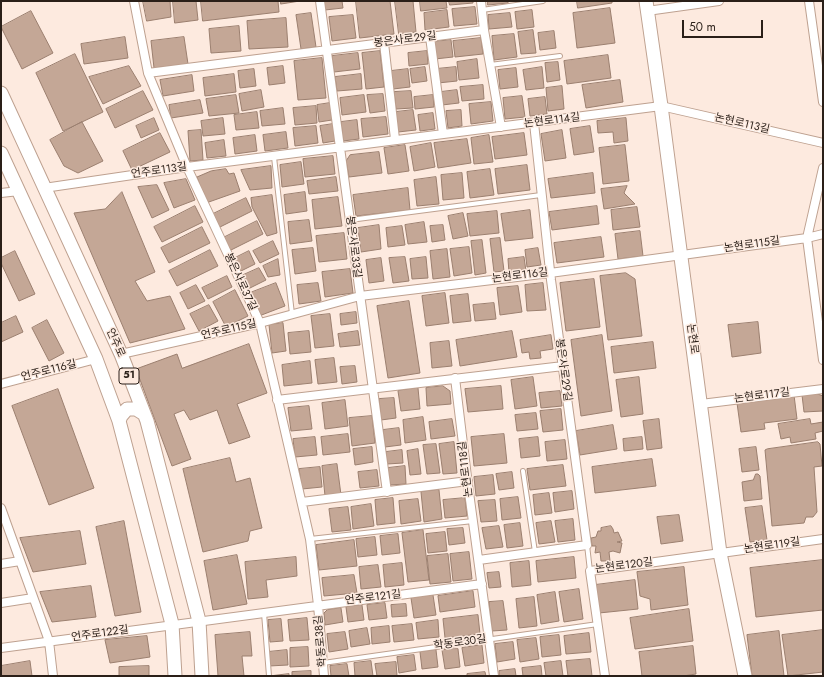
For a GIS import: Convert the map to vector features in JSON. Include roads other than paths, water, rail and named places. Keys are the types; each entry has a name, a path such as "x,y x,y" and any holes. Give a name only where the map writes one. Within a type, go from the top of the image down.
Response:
{"main road":[{"name":"논현로","path":"646,6 662,106 720,553 745,676"},
{"name":"언주로","path":"1,93 120,354 144,414 198,621 202,676"},
{"name":"51","path":"1,153 96,359 119,421 172,624 175,676"},
{"path":"119,421 124,413 131,408 144,414"}],"street":[{"name":"봉은사로37길","path":"134,1 148,73 187,167 260,323 310,540 318,605"},
{"name":"봉은사로33길","path":"320,1 387,492"},
{"path":"646,6 719,1"},
{"path":"809,1 822,79 823,102"},
{"path":"482,5 484,30 501,127"},
{"name":"봉은사로29길","path":"326,50 484,30"},
{"path":"430,37 443,134"},
{"path":"384,43 395,139"},
{"path":"148,73 326,50"},
{"name":"논현로114길","path":"340,146 662,106"},
{"name":"논현로113길","path":"662,106 823,143"},
{"name":"봉은사로29길","path":"534,123 550,272 587,545"},
{"name":"언주로113길","path":"44,188 340,146"},
{"path":"823,168 807,238 819,304 823,360"},
{"path":"1,193 19,191"},
{"name":"논현로115길","path":"681,255 807,238 823,234"},
{"name":"논현로116길","path":"360,296 681,255"},
{"name":"언주로115길","path":"120,354 260,323 360,296"},
{"name":"언주로116길","path":"1,384 96,359"},
{"path":"277,400 563,366"},
{"name":"논현로118길","path":"455,378 494,676"},
{"name":"논현로117길","path":"701,404 823,388"},
{"path":"302,502 468,482"},
{"path":"1,508 4,524 20,561 49,641 53,676"},
{"name":"논현로119길","path":"720,553 823,538"},
{"path":"479,560 587,545"},
{"name":"논현로120길","path":"590,571 720,553"},
{"path":"1,564 20,561"},
{"path":"590,571 605,676"},
{"name":"언주로121길","path":"198,621 482,584"},
{"path":"1,603 33,598"},
{"name":"학동로38길","path":"318,605 324,676"},
{"name":"언주로122길","path":"1,648 198,621"}],"lane":[{"path":"482,5 543,1"},
{"path":"490,65 560,56"},
{"path":"274,156 292,314"},
{"path":"350,220 542,195"},
{"path":"523,471 535,553"},
{"path":"310,540 473,520"},
{"name":"논현로120길","path":"587,545 590,571"},
{"path":"264,612 269,676"},
{"name":"학동로30길","path":"322,663 598,624"}]}
